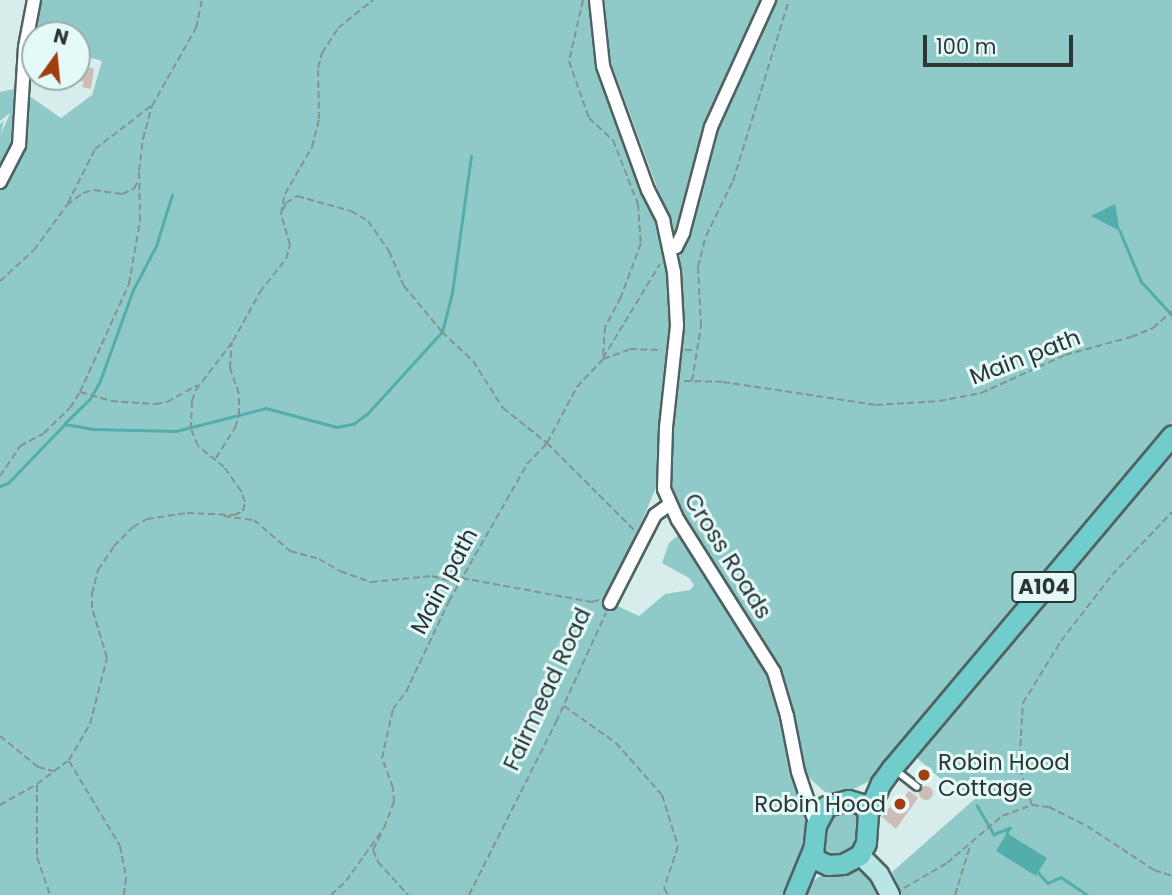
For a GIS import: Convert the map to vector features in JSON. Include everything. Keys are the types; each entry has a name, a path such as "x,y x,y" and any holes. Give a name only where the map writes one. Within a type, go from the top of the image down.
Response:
{"main road":[{"name":"A104","path":"796,892 828,865 843,864 860,855 870,826 868,813 887,775 1172,435"},
{"name":"A104","path":"796,892 813,849 816,825 821,812 887,775"},
{"path":"840,802 862,804 868,813"},
{"path":"813,849 817,860 828,865"}],"street":[{"path":"0,182 19,145 25,47 34,0"},
{"name":"Cross Roads","path":"596,0 603,66 648,190 663,220 676,294 673,381 663,480 669,505 774,672 787,716 798,772 816,825"},
{"path":"669,248 676,247 683,233 711,127 769,0"},
{"name":"Fairmead Road","path":"612,599 655,515 669,505"},
{"path":"807,794 820,802 840,802"},
{"path":"860,855 896,892"}],"lane":[{"path":"887,775 917,787"}],"path":[{"path":"0,476 20,446 53,425 80,392 129,284 141,220 139,177 143,139 152,106 195,28 202,0"},
{"path":"0,805 37,784 69,760 90,724 107,670 105,644 92,608 92,594 98,570 114,546 133,527 147,519 187,513 233,515 243,510 245,502 241,491 216,458 198,446 191,429 192,401 202,382 233,341 260,292 286,259 290,245 281,214 285,194 312,147 319,118 318,68 322,53 338,28 373,0"},
{"path":"583,0 569,61 589,118 613,140 638,204 641,243 621,296 605,327 603,359 630,349 675,350"},
{"path":"692,382 701,326 698,267 706,236 733,181 789,0"},
{"path":"0,281 34,250 67,205 95,149 152,106"},
{"path":"67,205 83,193 94,190 122,194 134,189 139,177"},
{"path":"281,214 286,203 297,196 351,211 368,221 389,251 404,286 420,307 473,361 502,408 547,443 642,538"},
{"name":"Main path","path":"331,895 346,881 384,828 394,802 393,788 382,758 387,725 462,578 527,464 547,443 578,387 603,359 669,248"},
{"name":"Main path","path":"673,381 723,382 876,405 939,401 981,393 1065,355 1131,338 1153,328 1172,311"},
{"path":"216,458 239,415 239,394 230,368 233,341"},
{"path":"80,392 111,401 155,404 177,398 202,382"},
{"path":"1032,805 1019,767 1023,703 1061,641 1095,597 1172,512"},
{"path":"211,514 254,520 290,551 319,558 340,571 371,582 432,576 450,580 462,578 592,601 612,599"},
{"name":"Fairmead Road","path":"469,895 564,705 612,599"},
{"path":"564,705 616,743 662,795 678,846 664,888 668,895"},
{"path":"0,736 38,767 54,772"},
{"path":"69,760 120,846 127,878 125,895"},
{"path":"37,784 37,857 50,895"},
{"path":"896,892 937,871 1002,817 1032,805 1049,807 1087,826 1154,870 1172,876"},
{"path":"384,828 373,850 378,862 408,895"},
{"path":"955,895 971,843"}],"shaded area":[{"path":"40,0 593,0 598,47 662,226 669,258 671,335 659,481 607,601 639,616 665,594 690,590 694,585 689,578 662,563 669,543 681,533 760,654 774,687 810,833 784,895 0,895 0,124 4,120 1,134 10,113 0,121 0,92 18,88 61,118 92,95 102,61 91,58 91,21 36,21"},
{"path":"605,0 1172,0 1172,422 873,779 837,794 825,792 806,775 786,689 769,650 676,501 670,475 670,445 683,325 679,247 606,49"},
{"path":"1115,204 1120,231 1091,216"},
{"path":"1172,443 1172,895 902,895 892,872 977,797 942,780 916,757 1003,645"},
{"path":"854,809 860,817 858,842 849,856 823,859 821,821 829,811"},
{"path":"1007,833 1047,858 1036,876 996,851"},
{"path":"864,871 890,895 802,895 814,880 827,872"}],"building":[{"path":"91,68 94,69 91,89"},
{"name":"Robin Hood Cottage","path":"921,767 932,775 928,782 917,774"},
{"path":"926,786 931,788 931,798 926,800 921,798 919,793 921,788"},
{"path":"909,791 918,798 896,829 882,817 897,798 901,801"}],"waterway":[{"path":"0,486 8,483 65,424 93,429 176,431 266,408 337,427 353,424 367,414 442,332 452,293 471,156"},
{"path":"65,423 90,399 100,381 133,290 156,246 172,195"},
{"path":"1120,231 1141,281 1172,315"},
{"path":"977,805 994,834 1010,828 1007,833"},
{"path":"1038,872 1048,883 1061,877 1088,895"}],"place":[{"name":"Robin Hood Cottage","path":"924,775"},
{"name":"Robin Hood","path":"900,804"}]}
